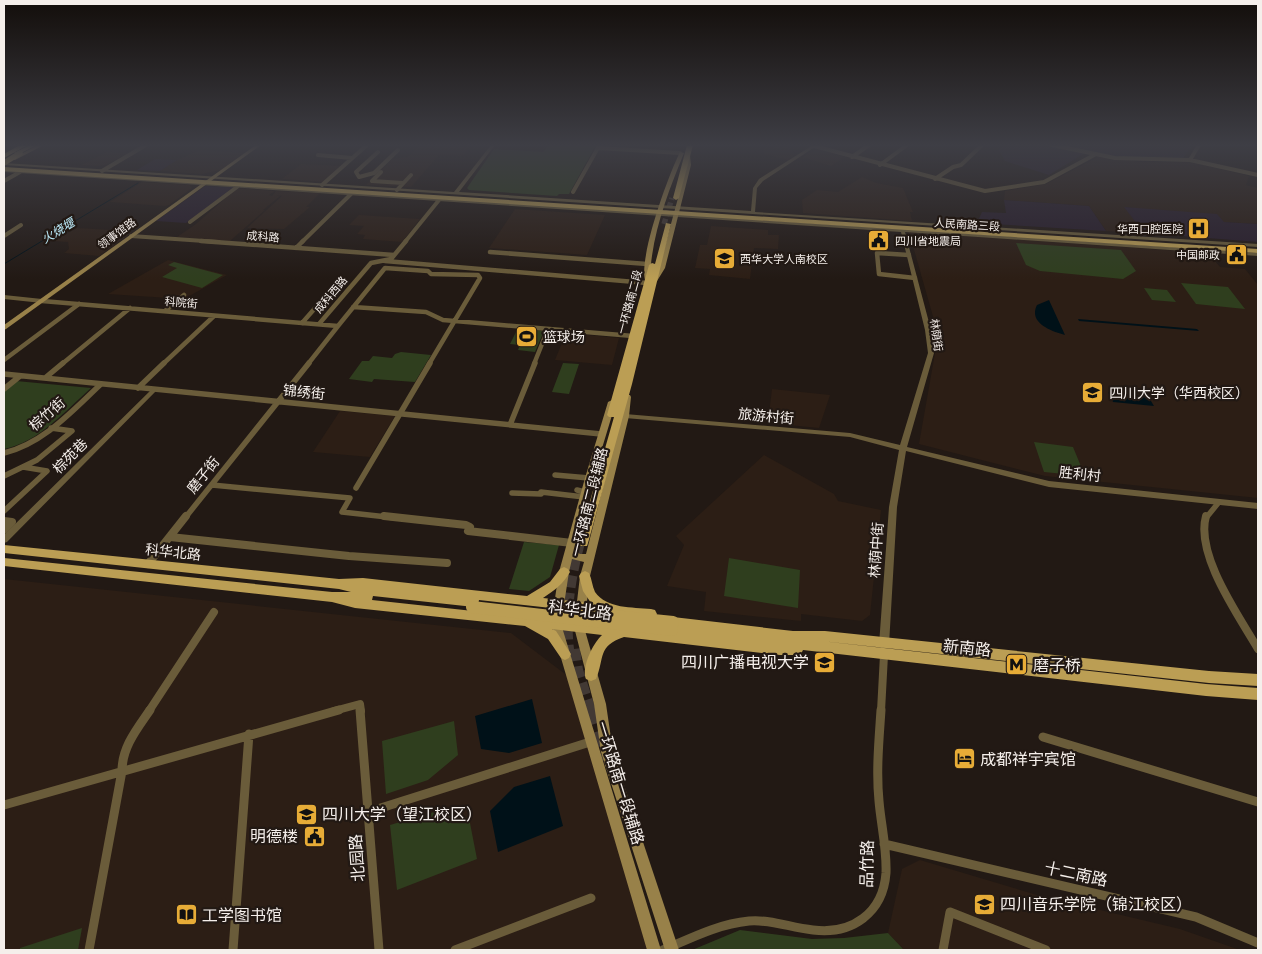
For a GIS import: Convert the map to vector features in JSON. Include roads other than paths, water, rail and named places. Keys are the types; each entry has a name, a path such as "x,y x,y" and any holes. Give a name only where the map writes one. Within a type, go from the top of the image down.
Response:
{"main road":[{"name":"领事馆路","path":"4,328 196,190"},
{"path":"337,190 671,211"},
{"path":"650,281 647,264 671,211 676,190"},
{"name":"一环路南二段","path":"624,385 633,336 650,281 656,270 676,190"},
{"path":"662,211 671,211"},
{"path":"662,211 671,211"},
{"name":"人民南路三段","path":"671,211 1258,250"},
{"name":"一环路南二段","path":"624,385 650,281"},
{"path":"590,556 583,558 572,554 624,385"},
{"name":"一环路南二段辅路","path":"580,627 584,576 625,416 624,385"},
{"name":"一环路南二段辅路","path":"556,624 564,572 576,544 582,493 589,478 607,415 624,385"},
{"name":"科华北路","path":"4,549 339,584 363,583 654,614 793,630 826,642"},
{"name":"科华北路","path":"4,562 332,597 358,596 473,604"},
{"path":"531,601 554,585 564,572"},
{"path":"584,576 587,588 595,601 614,610"},
{"name":"科华北路","path":"339,584 360,590 673,626"},
{"name":"科华北路","path":"332,597 355,604 530,621 780,650 826,642"},
{"path":"530,621 542,620 545,614 544,606 531,601"},
{"path":"652,635 638,630 636,623 640,616 654,614"},
{"path":"530,621 552,635 565,654"},
{"name":"一环路南一段辅路","path":"556,624 654,950"},
{"name":"新南路","path":"673,626 826,642 1214,691 1258,694"},
{"name":"一环路南一段辅路","path":"580,627 600,704 607,752 669,949"},
{"path":"591,675 599,644 608,637 624,632"},
{"name":"新南路","path":"884,649 1258,680"}],"street":[{"path":"190,222 234,190"},
{"path":"278,190 648,214 657,217 671,211"},
{"path":"390,190 646,206 671,211"},
{"path":"455,194 458,190"},
{"path":"752,213 755,190"},
{"path":"975,190 992,192 1005,190"},
{"path":"296,248 351,194"},
{"name":"成科西路","path":"319,324 371,264 385,261 394,255 439,200"},
{"path":"646,206 662,211"},
{"name":"人民南路三段","path":"671,211 691,209 752,213 902,227"},
{"path":"648,214 662,211"},
{"name":"人民南路三段","path":"671,211 684,216 902,227"},
{"path":"4,236 21,225"},
{"name":"林荫街","path":"902,227 928,330 931,353 903,448"},
{"name":"成科路","path":"131,236 394,255"},
{"path":"490,252 647,264"},
{"path":"909,255 878,254 879,274 915,278"},
{"path":"385,261 650,281"},
{"path":"338,326 385,268 428,271 431,274 478,275 480,278 356,488"},
{"path":"302,323 338,282"},
{"path":"165,311 184,295"},
{"path":"4,297 42,301"},
{"name":"科院街","path":"42,301 319,324"},
{"path":"4,360 79,304"},
{"path":"353,307 426,312 443,320 633,336"},
{"path":"45,378 130,308"},
{"path":"138,388 214,316"},
{"name":"成科西路","path":"319,324 338,326"},
{"name":"成科西路","path":"278,402 338,326"},
{"path":"510,425 548,329"},
{"name":"锦绣街","path":"4,374 602,434"},
{"path":"4,389 20,376"},
{"name":"棕竹街","path":"4,453 32,444 101,384"},
{"name":"棕苑巷","path":"4,540 155,389"},
{"name":"磨子街","path":"148,564 278,402"},
{"name":"旅游村街","path":"625,416 850,435 903,448"},
{"path":"4,476 37,460 72,431 51,428"},
{"name":"胜利村","path":"903,448 1049,484 1258,506"},
{"name":"林荫中街","path":"884,649 893,507 903,448"},
{"path":"4,511 47,470 22,467"},
{"path":"555,475 589,478"},
{"path":"212,485 350,498 342,512 466,525 470,527 468,532 576,544"},
{"path":"512,492 540,494 541,492 582,493"},
{"path":"1219,502 1209,512 1204,522 1206,545 1218,578 1258,649"},
{"path":"4,521 12,522 4,530"},
{"path":"170,537 349,556 447,564"},
{"path":"89,950 122,771 122,759 127,745 214,612"},
{"name":"品竹路","path":"669,949 737,922 764,921 820,931 834,929 861,920 875,908 881,898 885,864 878,788 878,728 884,649"},
{"name":"北园路","path":"249,734 360,704 377,950"},
{"path":"4,806 249,734 233,950"},
{"path":"1043,737 1258,802"},
{"path":"368,812 590,742"},
{"name":"十二南路","path":"884,844 1196,918 1258,943"},
{"path":"455,950 591,898"},
{"path":"943,950 950,912 1046,950"}],"waterway":[{"name":"火烧堰","path":"4,264 127,190"}],"tunnel":[{"path":"664,224 672,198"},
{"path":"569,657 567,642 568,599 579,542"},
{"path":"574,649 577,670 590,711"},
{"path":"589,710 605,760"}],"place":[{"name":"华西口腔医院","path":"1199,229"},
{"name":"四川省地震局","path":"879,241"},
{"name":"中国邮政","path":"1236,255"},
{"name":"西华大学人南校区","path":"724,259"},
{"name":"篮球场","path":"527,337"},
{"name":"四川大学（华西校区）","path":"1093,393"},
{"name":"四川广播电视大学","path":"825,662"},
{"name":"磨子桥","path":"1017,665"},
{"name":"成都祥宇宾馆","path":"964,759"},
{"name":"四川大学（望江校区）","path":"306,814"},
{"name":"明德楼","path":"314,836"},
{"name":"四川音乐学院（锦江校区）","path":"984,904"},
{"name":"工学图书馆","path":"186,915"}]}
